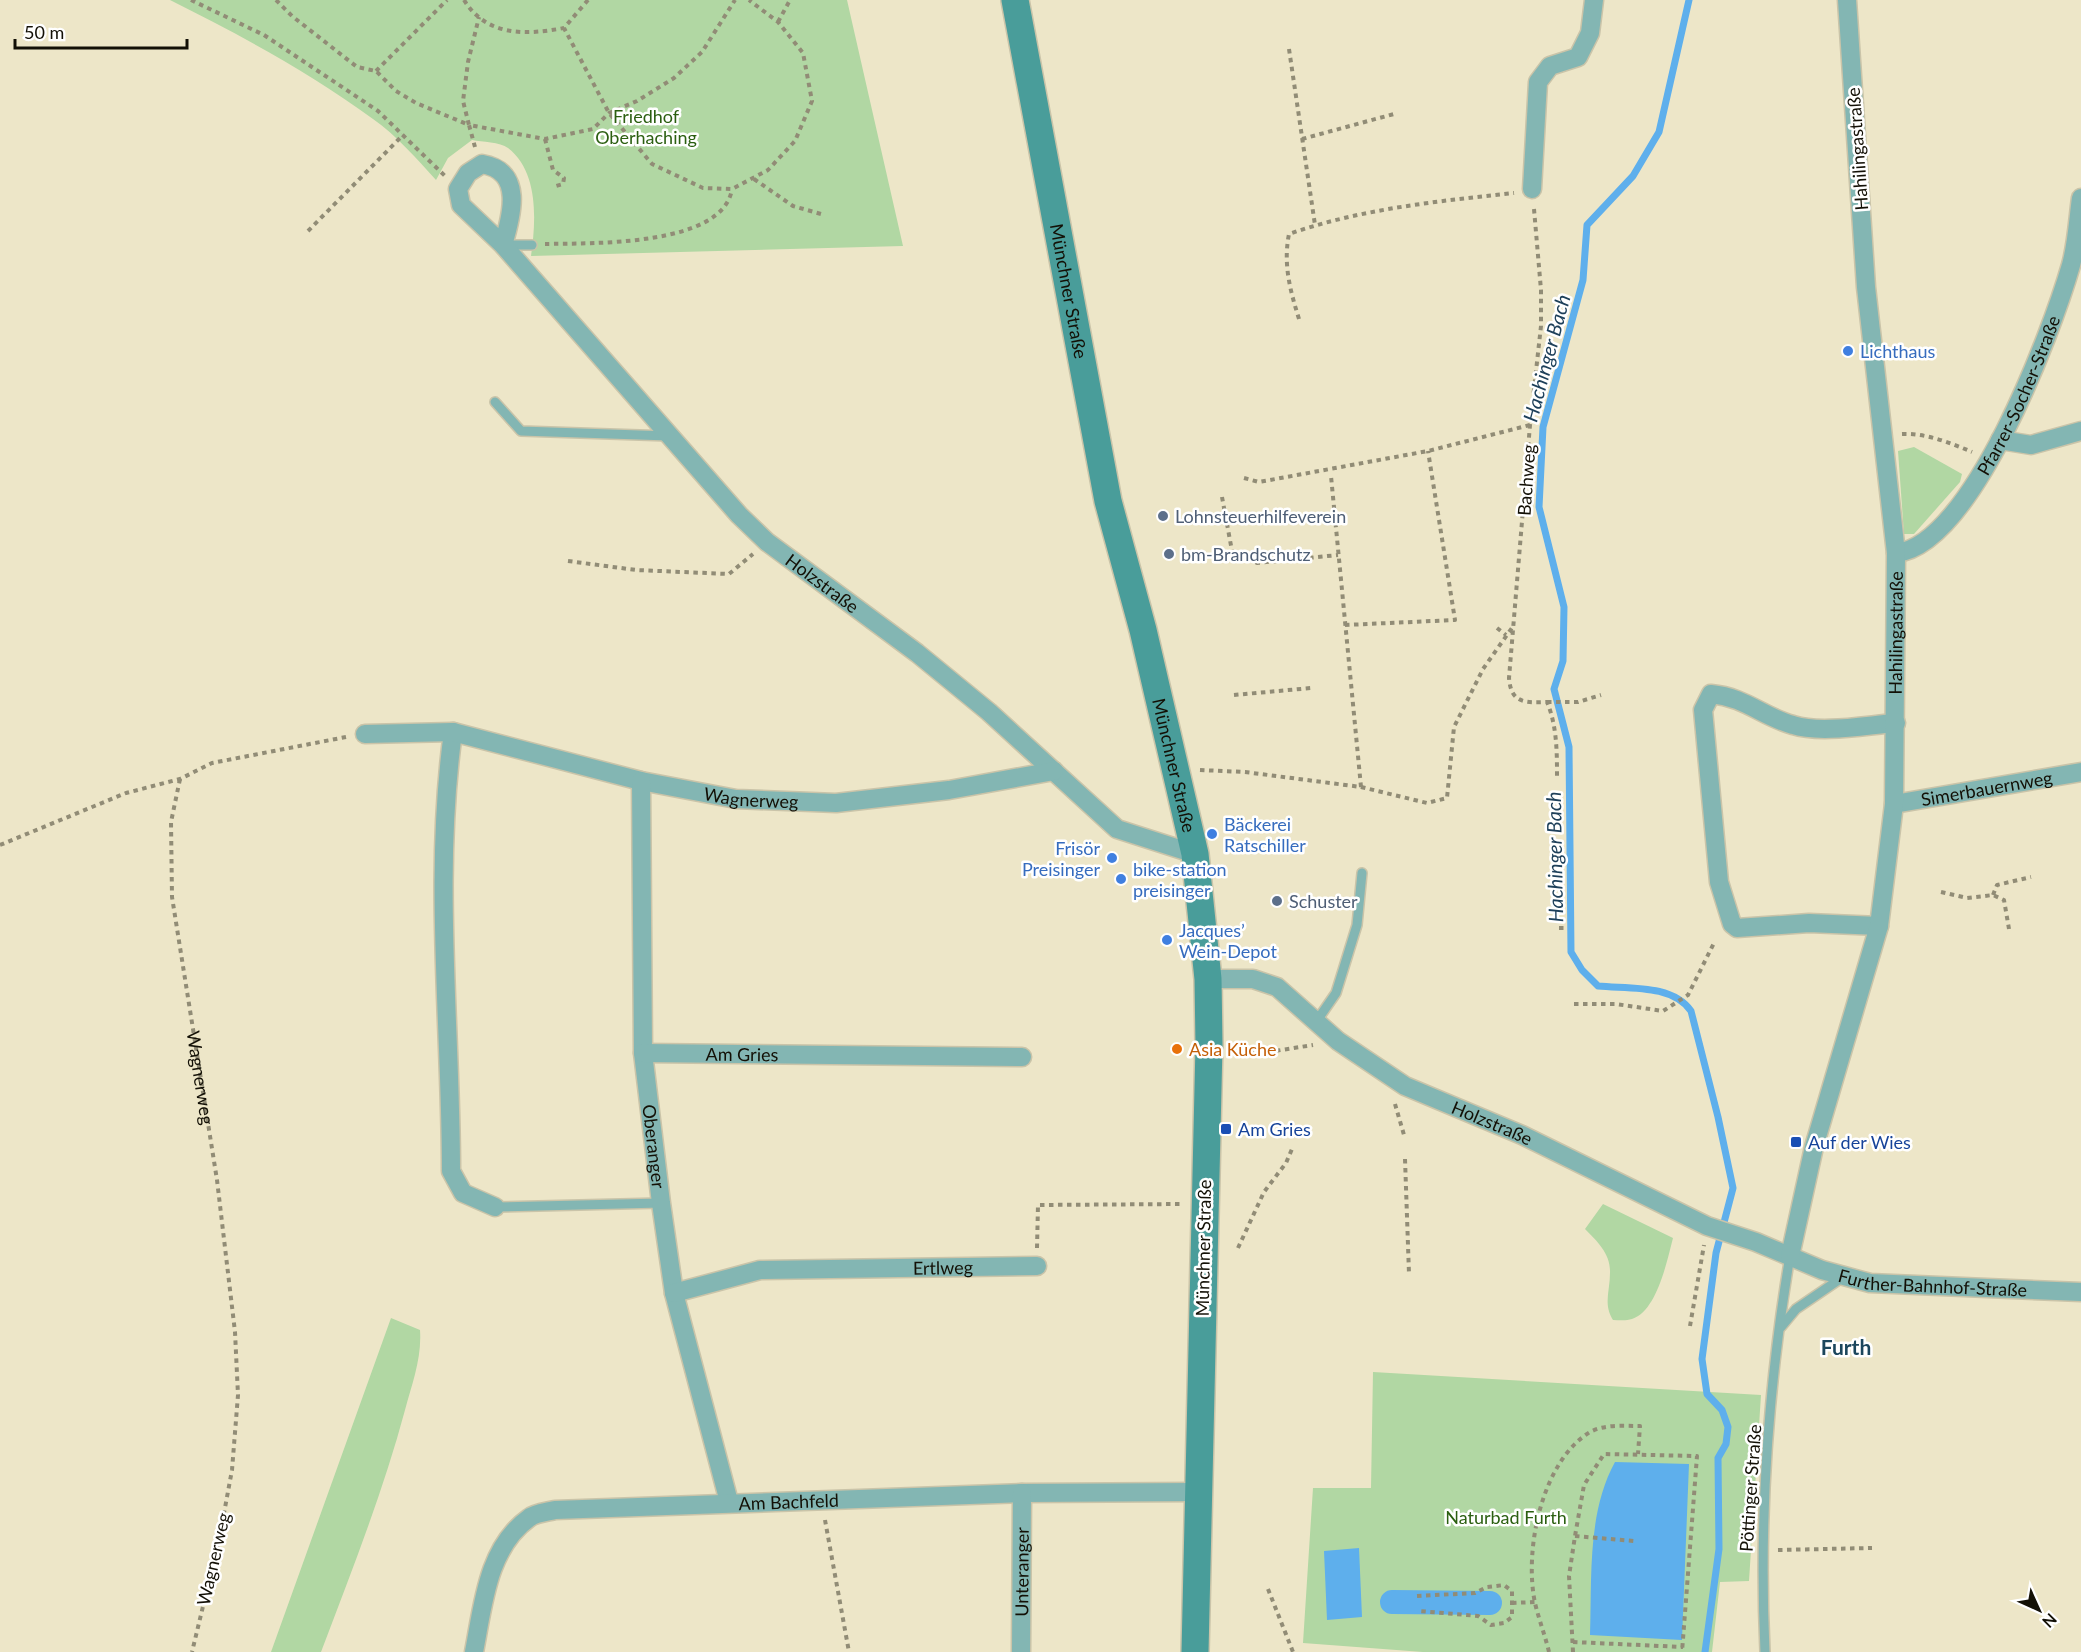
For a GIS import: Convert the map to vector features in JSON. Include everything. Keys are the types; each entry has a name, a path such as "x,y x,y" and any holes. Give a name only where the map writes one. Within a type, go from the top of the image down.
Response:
{"main road":[{"name":"Münchner Straße","path":"1015,0 1108,501 1195,854 1208,979 1209,1054 1195,1652"}],"street":[{"path":"1532,189 1538,82 1550,66 1578,57 1590,33 1594,0"},
{"name":"Hahilingastraße","path":"1790,1256 1814,1147 1879,926 1894,804 1896,553 1866,286 1847,0"},
{"path":"458,189 468,173 482,164 496,166 507,178 513,213 503,245"},
{"name":"Holzstraße","path":"458,189 461,205 503,245 739,516 767,542 917,653 1054,771 1117,829 1195,854"},
{"name":"Pfarrer-Socher-Straße","path":"1896,553 1910,552 1946,521 1970,493 2000,440 2026,389 2050,331 2075,249 2081,198"},
{"path":"2000,440 2031,445 2081,431"},
{"path":"1879,926 1809,923 1737,928 1732,924 1719,882 1703,710 1711,694 1732,696 1792,725 1808,728 1896,723"},
{"path":"453,732 446,781 442,858 451,1171 463,1193 495,1207"},
{"name":"Wagnerweg","path":"365,734 453,732 640,781 736,799 836,804 949,790 1054,771"},
{"name":"Simerbauernweg","path":"1894,804 2081,772"},
{"name":"Oberanger","path":"640,781 643,1053 661,1203 674,1293 729,1502"},
{"name":"Holzstraße","path":"1208,979 1253,979 1277,987 1338,1041 1405,1086 1522,1135 1718,1229 1790,1256"},
{"name":"Am Gries","path":"643,1053 1022,1057"},
{"name":"Further-Bahnhof-Straße","path":"1790,1256 1843,1277 1870,1283 2081,1292"},
{"name":"Ertlweg","path":"674,1293 760,1270 1037,1266"},
{"name":"Am Bachfeld","path":"474,1652 494,1561 512,1533 530,1516 555,1510 1022,1493 1197,1492"},
{"name":"Unteranger","path":"1021,1652 1022,1493"}],"lane":[{"path":"503,245 532,245"},
{"path":"495,402 521,431 669,436"},
{"path":"1316,1022 1336,993 1357,925 1362,873"},
{"path":"495,1207 661,1203"},
{"name":"Pöttinger Straße","path":"1765,1652 1761,1559 1774,1376 1790,1256"},
{"path":"1781,1327 1796,1309 1843,1277"}],"path":[{"path":"190,0 264,35 378,111 458,189"},
{"path":"278,0 292,16 357,67 376,71 396,91 416,103 469,125 545,139 593,129 609,113 637,101 674,78 702,52 735,0"},
{"path":"376,71 447,0"},
{"path":"464,0 479,17 490,25 529,34 564,28 588,0"},
{"path":"564,28 609,113 652,164 703,188 732,189 768,170 795,141 812,102 803,52 778,22 749,0"},
{"path":"778,22 789,0"},
{"path":"472,139 463,101 468,62 479,17"},
{"path":"1289,49 1315,225"},
{"path":"1302,139 1394,114"},
{"path":"309,231 403,135"},
{"path":"545,139 553,170 564,178 562,184 556,186"},
{"path":"754,179 793,206 821,214"},
{"path":"532,245 649,238 699,227 718,215 730,200 732,189"},
{"path":"1299,319 1290,287 1285,253 1289,234 1315,225 1444,200 1532,189"},
{"name":"Bachweg","path":"1532,189 1541,290 1541,326 1530,425 1510,689 1516,700 1525,703 1549,702"},
{"path":"1244,478 1259,482 1428,451 1530,425"},
{"path":"1882,434 1913,433 1953,443 1989,460"},
{"path":"1345,625 1455,620 1428,451"},
{"path":"1331,476 1361,787"},
{"path":"1222,497 1232,551 1257,563 1338,555"},
{"path":"568,561 636,570 729,574 767,542"},
{"path":"1175,768 1245,772 1361,787 1427,803 1447,798 1454,726 1468,695 1515,624"},
{"path":"1497,628 1506,635"},
{"path":"1234,695 1311,688"},
{"path":"1557,777 1557,752 1549,702 1578,702 1601,695"},
{"path":"0,845 126,793 180,779 212,763 365,734"},
{"name":"Wagnerweg","path":"180,779 171,822 172,897 217,1180 235,1332 238,1395 232,1470 219,1540 192,1652"},
{"path":"1994,895 1997,885 2031,877"},
{"path":"1941,892 1967,898 1994,895 2004,900 2009,930"},
{"path":"1559,928 1566,928"},
{"path":"1574,1004 1617,1005 1663,1011 1676,1005 1688,995 1714,944"},
{"path":"1209,1054 1275,1051 1338,1041"},
{"path":"1394,1102 1404,1135"},
{"path":"1238,1248 1264,1192 1286,1163 1292,1149"},
{"path":"1405,1159 1409,1274"},
{"path":"1037,1266 1038,1205 1155,1204"},
{"path":"1690,1326 1718,1229"},
{"path":"1549,1652 1535,1602 1533,1541 1539,1512 1553,1474 1572,1447 1591,1432 1607,1426 1640,1426 1638,1455"},
{"path":"1573,1642 1683,1649 1697,1456 1604,1454 1584,1485 1569,1576 1573,1652"},
{"path":"822,1500 849,1652"},
{"path":"1575,1536 1634,1541"},
{"path":"1779,1550 1872,1548"},
{"path":"1417,1596 1475,1593 1487,1587 1504,1585 1512,1591 1512,1617 1504,1623 1491,1625 1478,1616 1419,1611"},
{"path":"1268,1589 1293,1652"},
{"path":"1512,1603 1535,1602"}],"green space":[{"name":"Friedhof Oberhaching","path":"170,0 847,0 903,246 531,256 534,213 530,183 518,158 508,148 496,143 472,140 448,158 436,180 390,133 349,102 274,55"},
{"path":"1914,447 1962,474 1960,482 1914,534 1904,534 1898,451"},
{"path":"1603,1204 1673,1238 1664,1272 1654,1296 1641,1314 1630,1320 1613,1320 1610,1314 1608,1303 1610,1266 1602,1248 1585,1229"},
{"path":"391,1318 420,1330 418,1361 387,1471 366,1532 321,1652 271,1652"},
{"name":"Naturbad Furth","path":"1373,1372 1761,1395 1749,1581 1720,1582 1712,1652 1423,1652 1303,1643 1313,1488 1371,1488"}],"water":[{"path":"1615,1462 1689,1464 1682,1640 1590,1635 1591,1569 1595,1524 1606,1482"},
{"path":"1359,1548 1362,1617 1327,1620 1324,1551"}],"waterway":[{"name":"Hachinger Bach","path":"1689,0 1659,132 1633,176 1587,225 1583,280 1543,427 1539,507 1564,607 1563,661 1554,689 1569,747 1571,952 1582,970 1598,986 1661,992 1683,1002 1691,1011 1733,1188 1716,1253 1702,1359 1707,1394 1722,1410 1728,1427 1726,1444 1718,1458 1719,1549 1705,1652"},
{"path":"1392,1602 1490,1603"}],"place":[{"name":"Lichthaus","path":"1848,351"},
{"name":"Lohnsteuerhilfeverein","path":"1163,516"},
{"name":"bm-Brandschutz","path":"1169,554"},
{"name":"Bäckerei Ratschiller","path":"1212,834"},
{"name":"Frisör Preisinger","path":"1112,858"},
{"name":"bike-station preisinger","path":"1121,879"},
{"name":"Schuster","path":"1277,901"},
{"name":"Jacques’ Wein-Depot","path":"1167,940"},
{"name":"Asia Küche","path":"1177,1049"},
{"name":"Am Gries","path":"1226,1129"},
{"name":"Auf der Wies","path":"1796,1142"}],"district":[{"name":"Furth","path":"1846,1346"}]}
